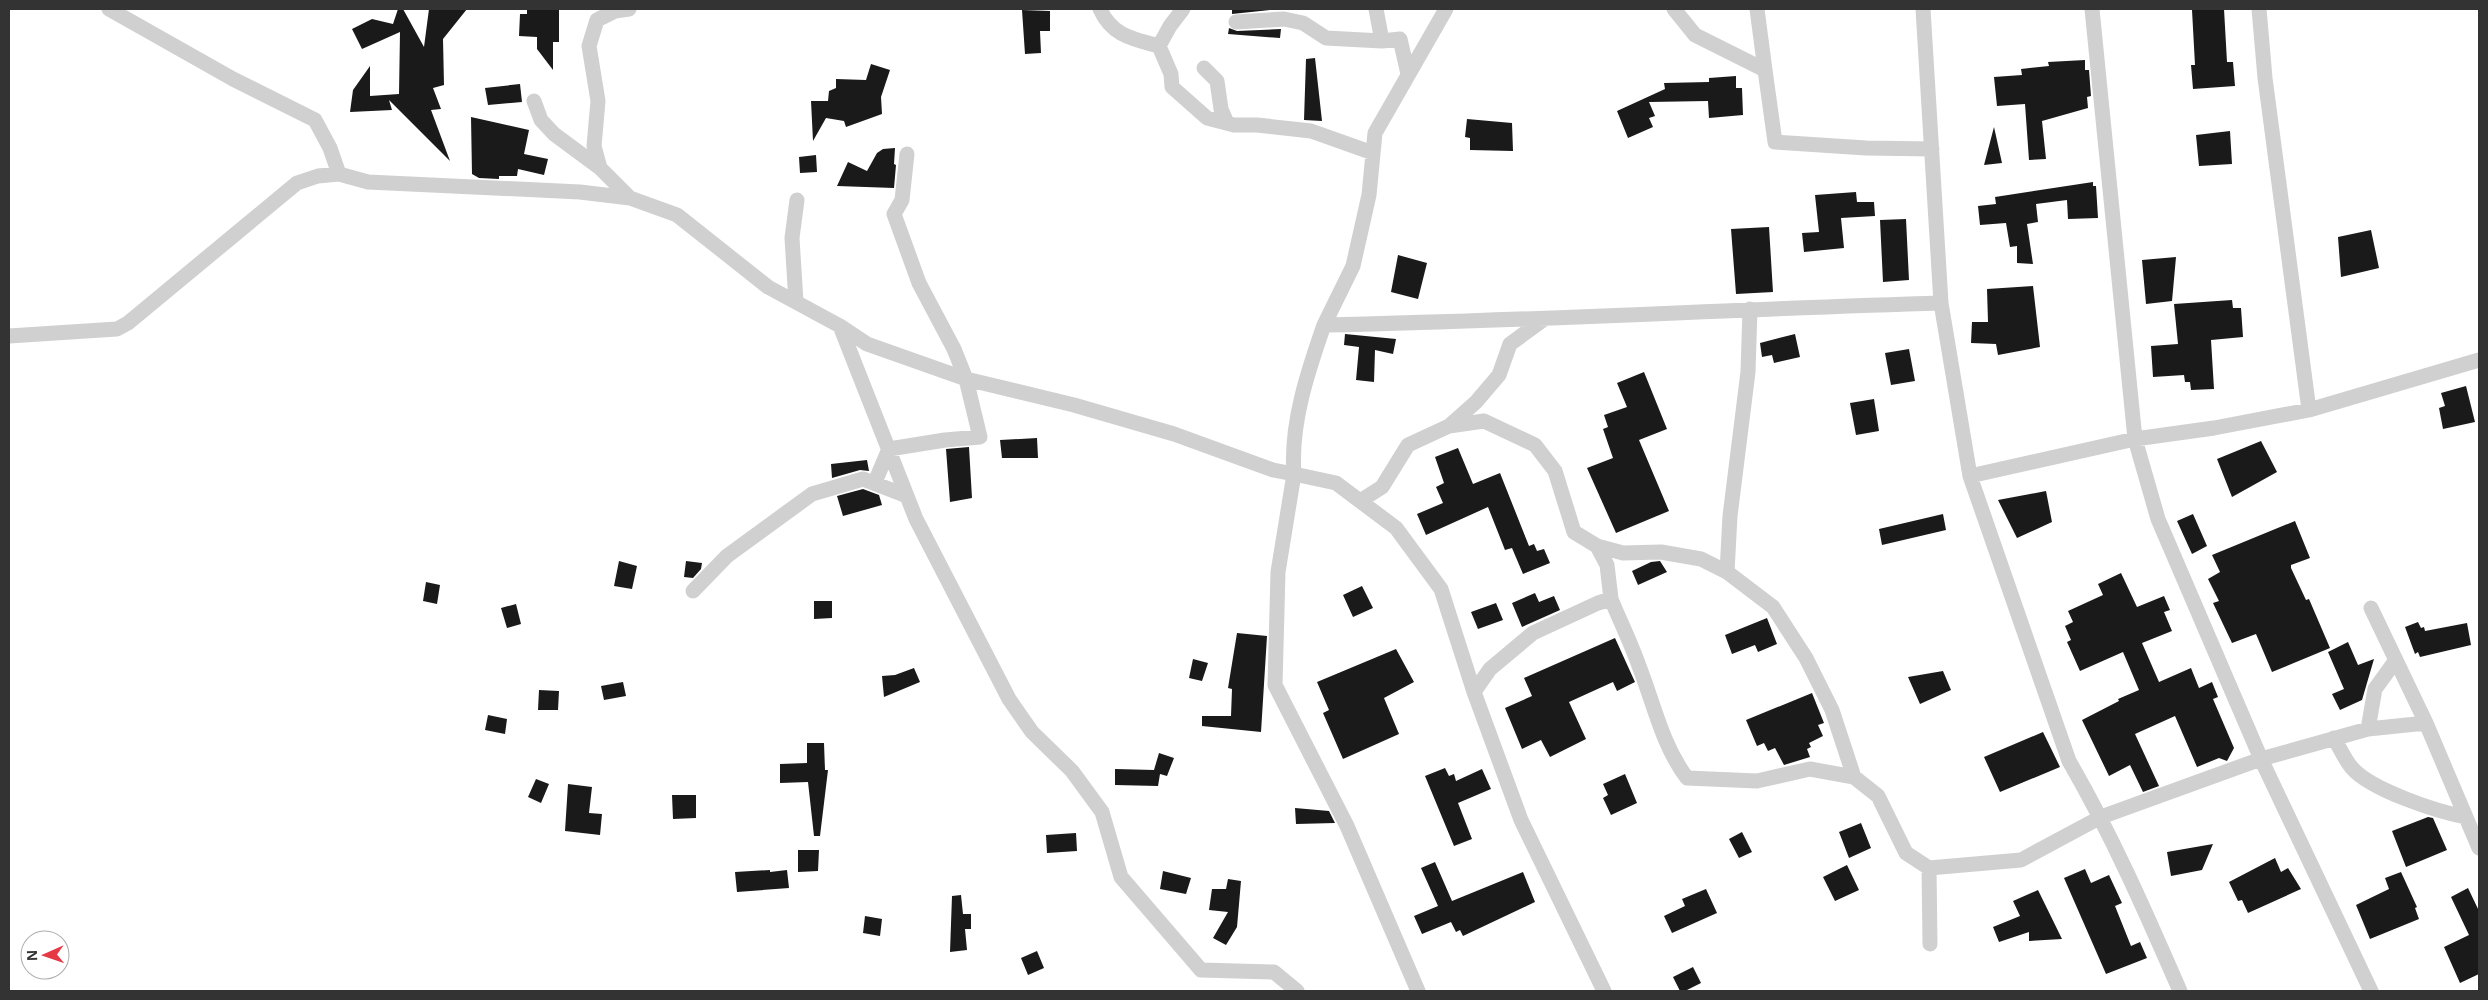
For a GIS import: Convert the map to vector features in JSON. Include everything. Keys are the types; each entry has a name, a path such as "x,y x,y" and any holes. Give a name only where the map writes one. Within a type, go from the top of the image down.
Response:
{"street":[{"path":"109,9 233,79 315,120 330,148 339,174"},
{"path":"600,168 594,146 598,101 589,46 598,20 628,9"},
{"path":"1100,9 1103,15 1123,36 1159,46"},
{"path":"1159,46 1170,26 1183,9"},
{"path":"1376,9 1382,41"},
{"path":"1418,991 1347,826 1275,685 1278,572 1294,474 1292,451 1298,423 1313,357 1324,325 1353,266 1369,195 1374,132 1446,9"},
{"path":"1674,9 1695,35 1765,70"},
{"path":"1757,9 1775,142 1866,148 1932,149"},
{"path":"1923,9 1941,303 1970,476 2069,761 2101,817 2180,991"},
{"path":"2092,9 2135,439 2158,519 2261,759 2371,991"},
{"path":"2258,9 2265,78 2309,410"},
{"path":"1236,22 1284,19 1303,23 1326,38 1382,41 1400,39 1408,74"},
{"path":"1159,46 1170,74 1172,87 1206,118 1227,123 1311,131 1373,153"},
{"path":"1204,68 1217,81 1221,109 1227,123"},
{"path":"534,101 541,120 554,134 600,168 630,198"},
{"path":"889,449 945,440 980,437 966,379 954,350 919,284 894,214 902,200 907,154"},
{"path":"9,336 117,329 128,323 297,183 318,176 339,174 368,182 580,192 630,198 677,215 768,287 840,326 867,344 966,379 1074,405 1174,434 1273,470 1336,483 1396,528 1441,589 1474,692 1521,820 1604,991"},
{"path":"796,302 792,238 797,200"},
{"path":"1324,325 1544,320 1750,309 1941,303"},
{"path":"1726,572 1730,516 1748,372 1750,309"},
{"path":"1449,426 1476,402 1499,375 1510,344 1544,320"},
{"path":"840,326 916,519 1009,699 1032,732 1072,771 1102,812 1121,877 1201,970 1274,972 1297,991"},
{"path":"1970,476 2135,439 2214,428 2309,410 2479,360"},
{"path":"1360,501 1382,487 1408,445 1449,426 1484,421 1535,445 1555,471 1574,532 1597,546 1623,553 1661,552 1701,559 1726,572 1773,607 1806,658 1832,710 1854,777"},
{"path":"875,482 889,449"},
{"path":"692,591 727,556 812,494 863,479 875,482 907,496"},
{"path":"1597,546 1607,564 1611,599 1640,668 1648,694 1675,762 1686,778 1757,782 1810,770 1854,777 1878,796 1906,853 1929,868 2021,860 2101,817 2261,759 2368,729 2426,723"},
{"path":"1607,564 1623,553"},
{"path":"1474,692 1490,669 1532,633 1611,599"},
{"path":"2371,608 2426,723 2479,848"},
{"path":"2368,729 2375,689 2396,660"},
{"path":"2334,738 2353,769 2380,788 2442,813 2466,818"},
{"path":"1929,868 1930,944"}],"building":[{"path":"398,9 403,9 424,47 429,9 467,9 443,39 444,85 433,88 441,109 431,110 450,161 389,100 392,110 350,112 353,90 370,66 370,96 399,94 400,32 362,49 352,29 372,19 393,24"},
{"path":"527,9 559,9 559,42 553,42 553,70 537,49 537,37 519,36 520,14 527,14"},
{"path":"1232,9 1270,9 1270,10 1232,14"},
{"path":"2224,9 2227,62 2233,62 2235,86 2193,89 2191,65 2195,65 2192,10"},
{"path":"1022,10 1050,11 1050,31 1040,31 1041,53 1025,54"},
{"path":"1229,28 1237,31 1281,29 1280,38 1228,34"},
{"path":"1315,58 1322,121 1304,120 1306,59"},
{"path":"2085,60 2085,70 2089,70 2091,96 2087,97 2088,108 2042,121 2046,159 2029,160 2025,104 1997,106 1994,77 2022,75 2021,69 2049,66 2048,62"},
{"path":"871,64 890,70 881,97 882,114 846,127 844,121 826,118 813,141 811,101 828,101 829,91 836,88 836,79 866,80"},
{"path":"1736,76 1736,88 1742,88 1743,115 1709,118 1708,101 1649,102 1655,116 1649,118 1653,127 1628,138 1617,111 1665,89 1664,83 1709,82 1709,78"},
{"path":"520,84 522,102 488,105 485,88"},
{"path":"471,117 529,130 524,154 548,159 544,175 518,169 517,176 499,176 499,179 479,178 472,174"},
{"path":"1467,119 1512,123 1513,151 1470,150 1470,138 1465,137"},
{"path":"1994,127 2002,163 1984,165"},
{"path":"2230,131 2232,164 2199,166 2196,135"},
{"path":"895,148 894,188 837,186 848,162 867,171 877,153 883,149"},
{"path":"816,155 817,172 800,173 799,157"},
{"path":"2093,182 2093,186 2096,186 2098,218 2068,219 2067,200 2036,204 2038,222 2027,224 2033,264 2017,263 2017,246 2010,247 2006,223 1980,225 1978,206 1996,204 1995,197"},
{"path":"1856,192 1857,202 1874,202 1875,216 1841,218 1844,248 1804,252 1802,233 1819,232 1815,195"},
{"path":"1906,219 1909,280 1883,282 1880,220"},
{"path":"1769,227 1773,292 1736,294 1731,229"},
{"path":"2371,230 2379,268 2341,277 2338,237"},
{"path":"1398,255 1427,263 1418,299 1391,292"},
{"path":"2176,257 2172,301 2146,304 2142,260"},
{"path":"2033,286 2040,347 1998,355 1996,344 1971,343 1972,322 1988,322 1987,289"},
{"path":"2232,300 2233,308 2241,308 2243,337 2211,340 2214,389 2191,390 2190,382 2185,382 2184,375 2153,377 2151,346 2178,344 2174,304"},
{"path":"1345,334 1396,339 1393,354 1375,350 1374,382 1356,380 1359,347 1344,345"},
{"path":"1795,334 1800,357 1774,363 1772,355 1762,357 1760,343"},
{"path":"1909,349 1915,381 1891,385 1885,353"},
{"path":"1644,372 1667,429 1639,440 1669,511 1616,533 1587,468 1613,458 1603,429 1608,427 1604,415 1627,407 1617,383"},
{"path":"2466,386 2475,422 2443,429 2439,408 2445,406 2441,393"},
{"path":"1874,399 1879,431 1856,435 1850,403"},
{"path":"1037,438 1038,458 1002,458 1000,440"},
{"path":"2261,441 2277,472 2232,497 2217,459"},
{"path":"969,447 972,498 950,502 946,449"},
{"path":"1458,448 1473,484 1500,473 1529,546 1534,544 1537,551 1544,549 1550,563 1523,574 1512,548 1505,550 1488,507 1426,535 1417,514 1443,503 1436,487 1444,483 1435,457"},
{"path":"867,460 869,471 860,470 832,478 831,464"},
{"path":"863,489 879,495 882,505 843,516 837,496"},
{"path":"2046,491 2052,522 2017,538 1998,500"},
{"path":"1943,514 1946,530 1882,545 1879,529"},
{"path":"2193,514 2207,546 2192,554 2177,521"},
{"path":"2295,521 2310,558 2291,565 2291,568 2306,600 2309,599 2330,648 2272,672 2256,634 2232,643 2213,603 2219,601 2208,579 2220,572 2212,555"},
{"path":"619,561 637,566 632,589 614,586"},
{"path":"686,561 702,563 701,569 693,578 684,577"},
{"path":"1660,561 1667,572 1638,585 1632,571 1651,562"},
{"path":"2121,573 2137,607 2164,596 2170,610 2164,612 2172,631 2142,643 2159,682 2191,668 2199,688 2212,682 2218,697 2213,699 2234,748 2227,761 2219,758 2197,767 2175,716 2135,734 2159,786 2143,792 2130,765 2109,776 2082,720 2119,701 2118,699 2139,690 2123,652 2080,671 2067,642 2071,640 2065,626 2073,622 2068,611 2103,595 2098,584"},
{"path":"426,582 440,585 437,604 423,601"},
{"path":"1362,586 1373,608 1353,617 1343,595"},
{"path":"1535,593 1539,602 1554,596 1560,610 1522,627 1512,603"},
{"path":"814,601 832,601 832,618 814,619"},
{"path":"1496,603 1503,620 1478,629 1471,612"},
{"path":"516,604 521,624 507,628 501,608"},
{"path":"1767,618 1777,644 1758,652 1755,645 1732,654 1725,635"},
{"path":"2418,622 2421,628 2424,627 2425,631 2467,623 2471,645 2420,657 2418,652 2415,654 2405,627"},
{"path":"1237,633 1267,636 1261,732 1202,726 1202,716 1231,716 1232,689 1228,688"},
{"path":"1615,638 1635,682 1617,691 1613,682 1569,702 1586,739 1550,757 1541,740 1522,749 1505,708 1532,696 1524,678"},
{"path":"2348,642 2358,665 2374,659 2362,700 2340,710 2332,694 2344,689 2328,652"},
{"path":"1396,649 1414,682 1384,698 1399,734 1343,759 1323,713 1329,710 1317,682"},
{"path":"1193,659 1208,663 1202,681 1189,678"},
{"path":"914,668 920,682 884,697 882,676 895,675"},
{"path":"1943,671 1951,690 1920,704 1908,677"},
{"path":"623,682 626,696 604,700 601,686"},
{"path":"539,690 559,691 558,710 538,710"},
{"path":"1812,693 1824,723 1818,725 1823,736 1809,743 1811,747 1807,749 1810,757 1784,765 1775,748 1768,751 1764,743 1757,746 1746,720"},
{"path":"488,715 507,719 505,734 485,730"},
{"path":"2043,732 2060,767 2000,792 1984,757"},
{"path":"807,743 824,743 825,770 828,770 820,836 814,836 808,782 780,783 780,764 807,763"},
{"path":"1159,753 1174,758 1167,776 1160,774 1158,786 1115,785 1115,769 1154,770"},
{"path":"1445,768 1449,776 1454,774 1456,781 1482,769 1491,789 1458,803 1472,839 1454,846 1425,776"},
{"path":"1625,774 1637,803 1611,815 1603,798 1608,795 1603,784"},
{"path":"536,779 549,784 541,803 528,797"},
{"path":"568,784 592,787 589,813 602,814 600,835 565,831"},
{"path":"672,795 696,795 696,818 673,819"},
{"path":"1295,808 1329,811 1335,823 1296,824"},
{"path":"2428,817 2433,818 2447,850 2406,867 2392,831"},
{"path":"1861,823 1871,848 1849,858 1839,832"},
{"path":"1742,832 1752,852 1739,858 1729,839"},
{"path":"1076,833 1077,851 1047,853 1046,835"},
{"path":"2213,844 2202,870 2171,876 2167,852"},
{"path":"798,850 819,850 818,871 798,872"},
{"path":"2275,858 2281,872 2288,868 2301,889 2248,913 2242,900 2238,901 2229,882"},
{"path":"1435,862 1452,901 1523,872 1535,902 1463,936 1460,930 1456,932 1451,922 1422,934 1414,916 1438,906 1421,868"},
{"path":"1847,865 1859,890 1835,901 1823,877"},
{"path":"2085,869 2091,883 2109,875 2122,903 2115,906 2131,946 2140,942 2147,958 2106,974 2064,878"},
{"path":"770,870 770,872 787,870 789,888 737,892 735,872"},
{"path":"1163,871 1191,878 1186,894 1160,889"},
{"path":"2401,872 2417,907 2415,908 2419,919 2370,939 2356,905 2389,889 2385,878"},
{"path":"1228,879 1241,881 1237,927 1226,945 1213,938 1228,912 1209,910 1212,889 1226,889"},
{"path":"2468,888 2479,911 2479,974 2460,983 2444,947 2469,935 2451,897"},
{"path":"1706,889 1717,913 1672,933 1664,916 1685,906 1682,899"},
{"path":"2038,890 2062,939 2029,941 2029,932 1999,942 1993,927 2020,916 2013,901"},
{"path":"961,895 963,914 971,914 971,929 965,929 967,950 950,952 952,896"},
{"path":"865,916 882,919 880,936 863,933"},
{"path":"1037,951 1044,968 1028,975 1021,958"},
{"path":"1693,967 1701,983 1685,991 1680,991 1673,977"}]}
